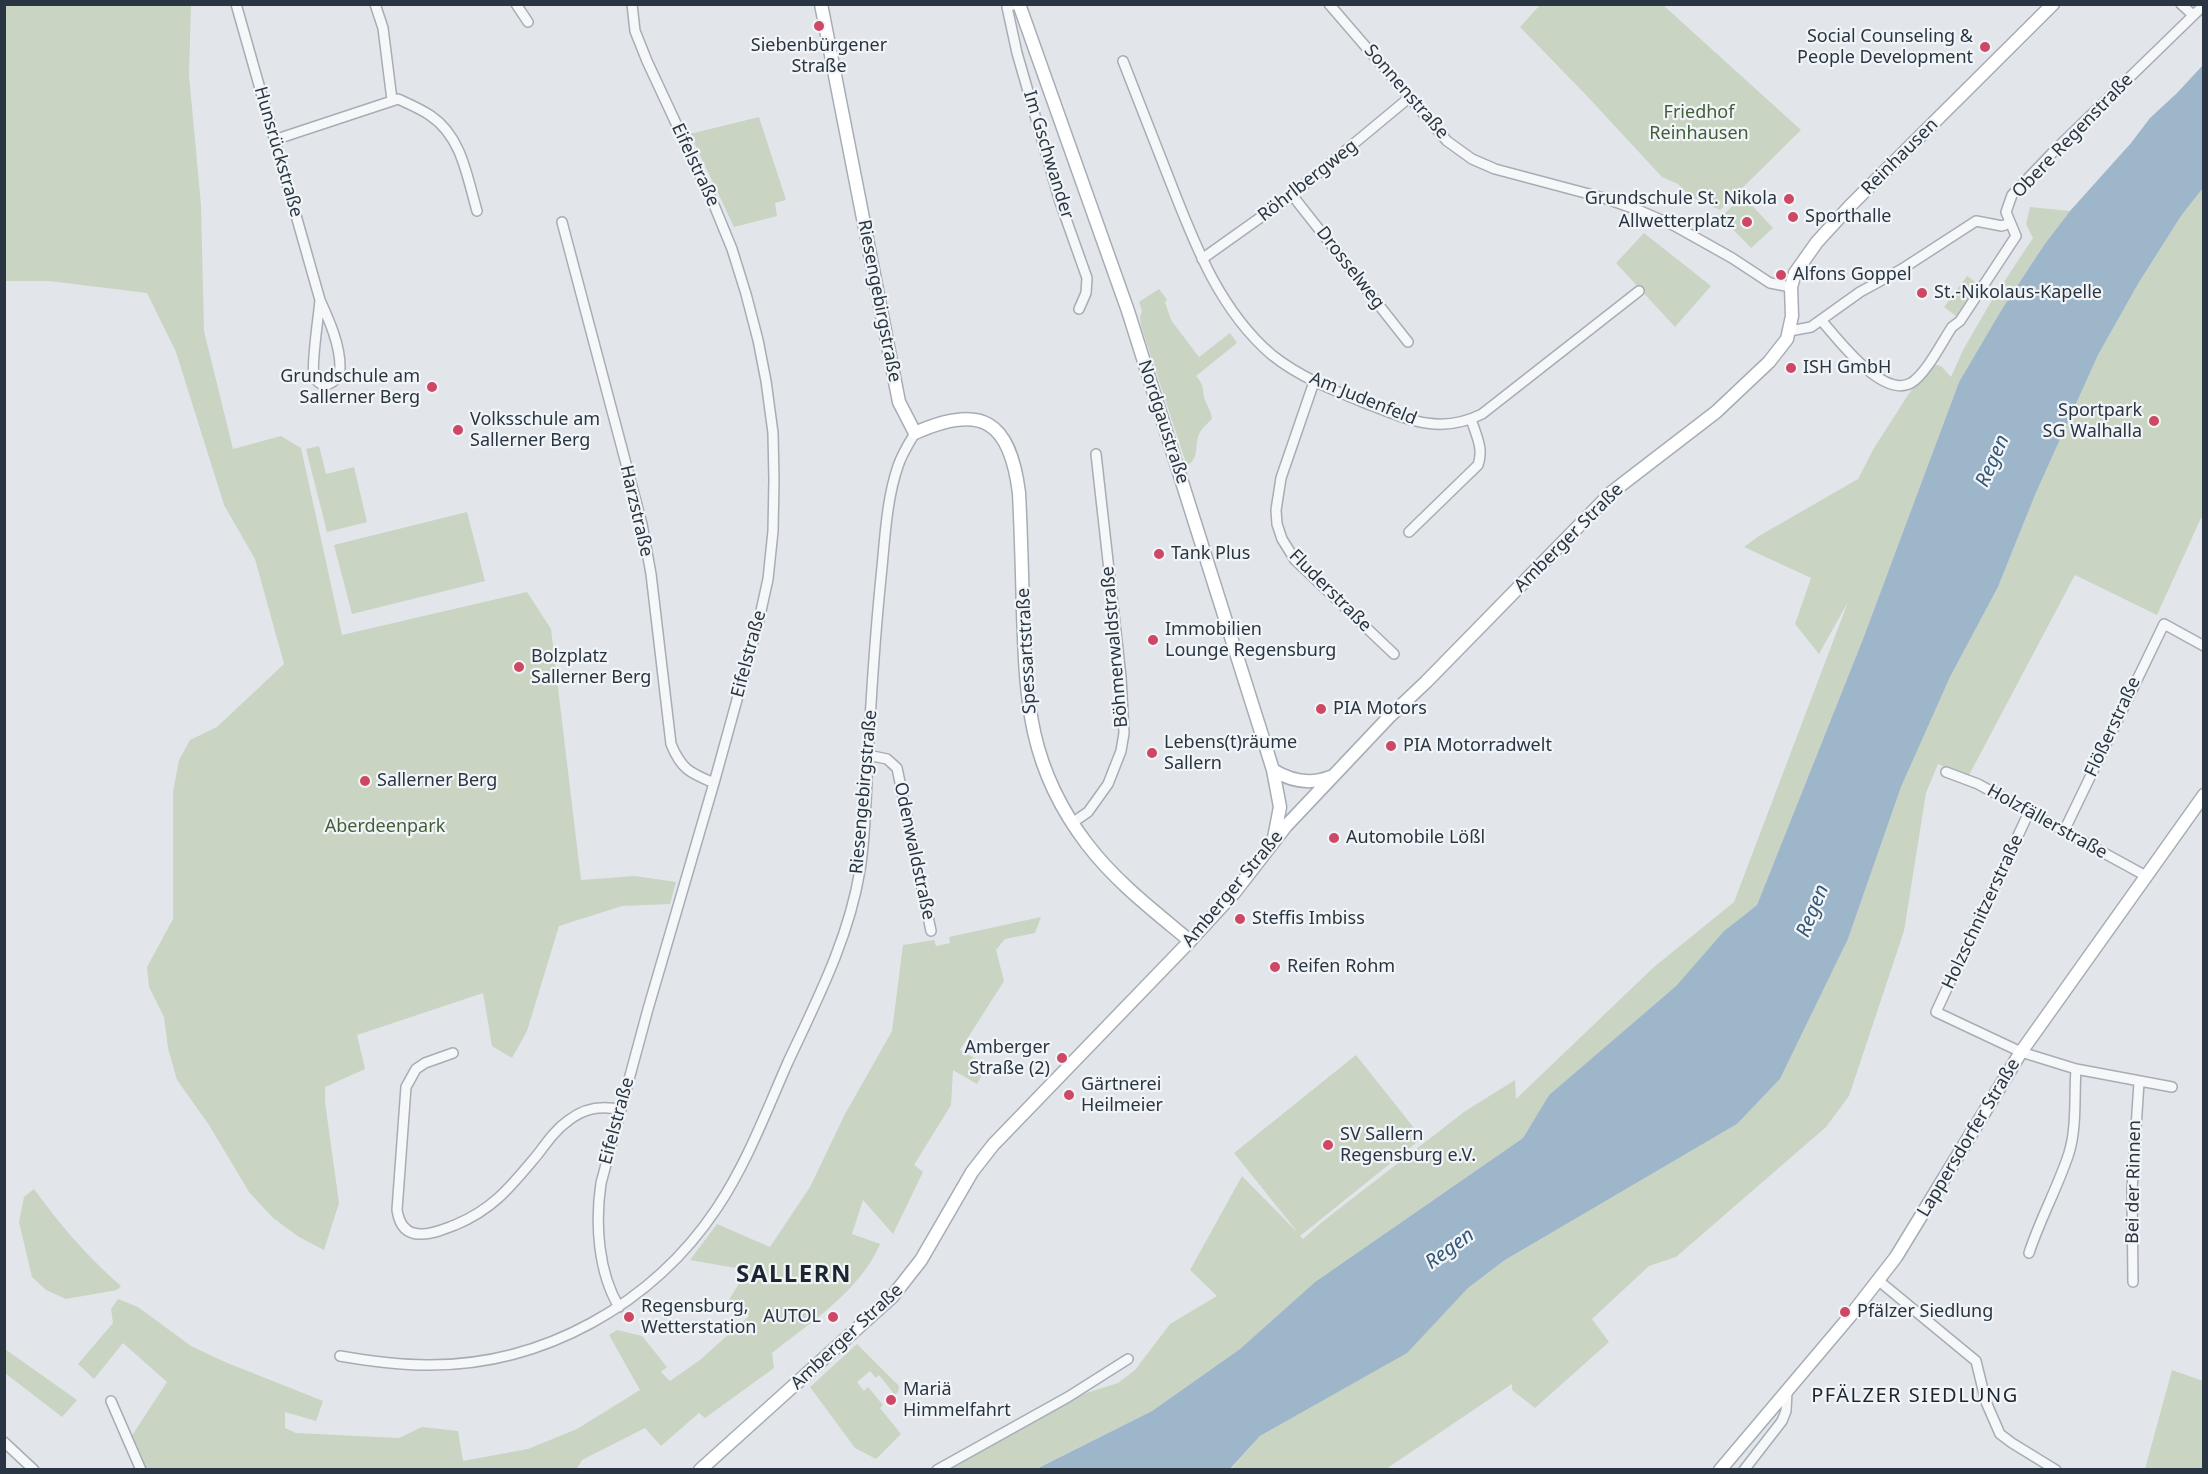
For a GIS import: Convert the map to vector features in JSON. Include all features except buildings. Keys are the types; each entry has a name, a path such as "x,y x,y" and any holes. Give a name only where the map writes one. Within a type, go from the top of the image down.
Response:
{"street":[{"name":"Hunsrückstraße","path":"236,4 320,300 332,326 340,367 335,381 328,386 317,381 313,370 320,300"},
{"path":"375,4 383,28 392,100"},
{"path":"516,4 528,22"},
{"name":"Eifelstraße","path":"619,1307 612,1295 603,1259 597,1207 609,1150 759,620 768,579 774,480 773,433 760,350 732,249 647,61 635,31 632,4"},
{"name":"Riesengebirgstraße","path":"340,1356 396,1364 429,1365 493,1359 517,1354 566,1336 619,1307 649,1284 672,1264 696,1236 716,1210 735,1179 831,967 849,920 864,839 868,755 887,517 898,463 915,433 899,402 821,4"},
{"name":"Im Gschwander","path":"1014,4 1007,7 1017,53 1060,202 1087,278 1086,292 1079,309"},
{"name":"Nordgaustraße","path":"1019,4 1128,312 1273,770 1280,807 1271,845"},
{"name":"Sonnenstraße","path":"1329,4 1447,141 1483,164 1604,198 1638,210 1685,231 1770,283 1791,287"},
{"name":"Reinhausen","path":"1790,331 1791,287 1800,264 1832,225 2053,4"},
{"path":"2181,4 2193,15"},
{"name":"Obere Regenstraße","path":"1790,331 1811,327 1860,292 1976,221 2002,226 2010,223 2006,212 2012,195 2204,5"},
{"name":"Am Judenfeld","path":"1124,61 1202,259 1234,312 1261,345 1314,382 1420,423 1450,424 1471,419 1482,414 1640,291"},
{"name":"Röhrlbergweg","path":"1202,259 1292,195 1410,98"},
{"path":"274,140 398,99 430,115 450,134 461,155 477,211"},
{"name":"Drosselweg","path":"1292,195 1408,342"},
{"name":"Harzstraße","path":"562,222 642,524 651,574 671,744 681,765 692,774 714,783"},
{"path":"1821,320 1856,360 1874,376 1898,384 1908,384 1917,378 1952,327 1960,321 2016,236 2010,223"},
{"name":"Amberger Straße","path":"700,1470 892,1297 921,1260 972,1173 993,1146 1234,893 1271,845 1331,777 1612,492 1722,408 1782,348 1790,331"},
{"name":"Fluderstraße","path":"1314,382 1278,494 1276,510 1282,539 1295,560 1394,654"},
{"name":"Spessartstraße","path":"915,433 938,422 966,418 981,421 993,428 1010,448 1016,467 1019,493 1026,680 1030,719 1043,766 1052,788 1088,845 1126,886 1190,941"},
{"path":"1409,532 1478,465 1481,458 1480,447 1471,419"},
{"name":"Böhmerwaldstraße","path":"1072,823 1088,812 1108,784 1121,752 1124,733 1121,677 1096,454"},
{"name":"Flößerstraße","path":"2064,831 2164,624 2204,646"},
{"name":"Odenwaldstraße","path":"868,755 887,759 897,768 931,931"},
{"path":"1273,770 1296,780 1319,781 1331,777"},
{"name":"Holzfällerstraße","path":"1947,772 1978,784 2146,876"},
{"name":"Lappersdorfer Straße","path":"1720,1470 1879,1281 1918,1224 2021,1052 2204,795"},
{"name":"Holzschnitzerstraße","path":"2021,1052 1936,1012 2029,812"},
{"path":"2021,1052 2076,1069 2172,1087"},
{"path":"453,1053 416,1069 405,1087 397,1210 401,1224 414,1234 424,1234 452,1226 490,1207 509,1190 557,1130 570,1119 598,1107 608,1106 621,1110"},
{"path":"2030,1253 2035,1234 2069,1153 2073,1132 2076,1069"},
{"name":"Bei der Rinnen","path":"2133,1282 2133,1180 2139,1082"},
{"path":"1879,1281 1976,1361 1986,1402 2000,1434 2056,1470"},
{"path":"937,1470 1068,1397 1128,1359"},
{"path":"1744,1470 1782,1421 1786,1411 1787,1392"},
{"path":"111,1401 141,1470"},
{"path":"4,1442 34,1470"}],"green space":[{"name":"Aberdeenpark","path":"4,5 191,5 189,75 201,205 204,331 233,449 281,436 301,448 342,635 527,592 551,629 581,880 635,876 676,882 670,904 622,906 559,926 527,1031 512,1058 492,1046 483,993 357,1035 365,1069 325,1087 339,1203 324,1250 299,1237 273,1218 249,1192 209,1125 177,1080 168,1048 164,1017 149,987 147,967 173,919 173,792 179,760 190,740 217,727 284,664 255,559 224,505 176,352 147,293 49,281 5,281"},
{"name":"Friedhof Reinhausen","path":"1540,5 1663,5 1801,130 1720,210 1691,197 1678,184 1662,177 1520,27"},
{"path":"759,117 786,200 775,203 777,216 734,227 690,134"},
{"path":"2203,188 2203,517 2157,615 2075,575 1968,777 1938,764 1926,793 1904,931 1849,1096 1826,1127 1676,1257 1649,1266 1592,1319 1609,1342 1535,1408 1512,1390 1512,1384 1386,1469 1230,1470 1260,1436 1406,1353 1468,1288 1505,1260 1737,1124 1780,1079 1848,939 1901,787 1950,677 1998,587 2035,495 2098,355 2138,284 2181,216"},
{"name":"Allwetterplatz","path":"1743,196 1773,228 1751,248 1721,217"},
{"path":"2030,207 2070,211 2044,245 2002,309 1959,382 1863,639 1757,905 1724,931 1676,986 1549,1095 1523,1138 1315,1282 1240,1349 1152,1411 1035,1469 949,1470 1083,1394 1118,1383 1135,1370 1170,1324 1217,1296 1190,1270 1242,1176 1299,1234 1234,1153 1356,1055 1422,1138 1300,1236 1303,1239 1464,1112 1515,1080 1516,1099 1654,967 1734,902 1848,602 1819,654 1795,624 1811,578 1744,547 1858,479 1874,448 1908,395 1932,364 1941,366 1951,377 1963,350 1992,300 2033,238 2026,224"},
{"path":"1644,233 1711,286 1675,327 1616,263"},
{"path":"1967,276 1978,284 1956,316 1944,307"},
{"path":"1159,289 1167,300 1165,302 1171,320 1199,357 1230,333 1237,343 1196,376 1202,385 1212,419 1200,432 1194,459 1187,466 1141,326 1142,311 1139,302"},
{"path":"319,446 326,474 354,467 367,522 327,532 306,449"},
{"path":"467,512 485,581 352,614 334,545"},
{"path":"1041,917 1035,933 1005,939 996,950 1004,981 960,1050 987,1065 977,1084 953,1070 951,1105 914,1165 923,1172 893,1234 863,1200 852,1234 880,1244 860,1276 833,1304 772,1353 774,1368 705,1418 699,1413 661,1446 645,1428 582,1460 576,1470 144,1469 131,1437 167,1382 123,1343 94,1379 78,1364 113,1323 111,1309 118,1299 138,1307 191,1346 323,1401 316,1421 285,1412 285,1428 296,1433 399,1438 422,1427 458,1431 463,1461 528,1449 577,1429 640,1390 609,1335 617,1330 642,1336 667,1367 661,1372 670,1381 700,1360 749,1316 738,1304 729,1300 747,1270 690,1260 717,1224 770,1247 810,1187 844,1116 892,1031 903,945 934,940 936,946 950,943 949,937"},
{"path":"34,1189 74,1240 121,1286 117,1290 66,1299 46,1290 32,1277 19,1222 24,1197"},
{"path":"857,1344 899,1386 895,1395 879,1375 876,1378 870,1371 857,1382 864,1391 868,1387 883,1405 880,1408 901,1434 876,1459 855,1448 810,1387"},
{"path":"5,1349 77,1400 62,1417 5,1373"},
{"path":"2172,1370 2203,1381 2203,1469 2145,1469"}],"water":[{"name":"Regen","path":"2203,65 2203,188 2181,216 2138,284 2098,355 2035,495 1998,587 1950,677 1901,787 1848,939 1780,1079 1737,1124 1505,1260 1468,1288 1407,1353 1260,1436 1230,1469 1036,1469 1152,1411 1240,1349 1315,1282 1523,1138 1549,1095 1676,986 1724,931 1757,905 1863,639 1959,382 2002,309 2044,245 2070,211 2131,143 2150,118"}],"place":[{"name":"Siebenbürgener Straße","path":"819,26"},
{"name":"Social Counseling & People Development","path":"1985,47"},
{"name":"Grundschule St. Nikola","path":"1789,199"},
{"name":"Sporthalle","path":"1793,217"},
{"name":"Allwetterplatz","path":"1747,222"},
{"name":"Alfons Goppel","path":"1781,275"},
{"name":"St.-Nikolaus-Kapelle","path":"1922,293"},
{"name":"ISH GmbH","path":"1791,368"},
{"name":"Grundschule am Sallerner Berg","path":"432,387"},
{"name":"Sportpark SG Walhalla","path":"2154,421"},
{"name":"Volksschule am Sallerner Berg","path":"458,430"},
{"name":"Tank Plus","path":"1159,554"},
{"name":"Immobilien Lounge Regensburg","path":"1153,640"},
{"name":"Bolzplatz Sallerner Berg","path":"519,667"},
{"name":"PIA Motors","path":"1321,709"},
{"name":"PIA Motorradwelt","path":"1391,746"},
{"name":"Lebens(t)räume Sallern","path":"1152,753"},
{"name":"Sallerner Berg","path":"365,781"},
{"name":"Automobile Lößl","path":"1334,838"},
{"name":"Steffis Imbiss","path":"1240,919"},
{"name":"Reifen Rohm","path":"1275,967"},
{"name":"Amberger Straße (2)","path":"1062,1058"},
{"name":"Gärtnerei Heilmeier","path":"1069,1095"},
{"name":"SV Sallern Regensburg e.V.","path":"1328,1145"},
{"name":"Pfälzer Siedlung","path":"1845,1312"},
{"name":"Regensburg, Wetterstation","path":"629,1317"},
{"name":"AUTOL","path":"833,1317"},
{"name":"Mariä Himmelfahrt","path":"891,1400"}],"district":[{"name":"SALLERN","path":"794,1275"},
{"name":"PFÄLZER SIEDLUNG","path":"1915,1396"}]}
